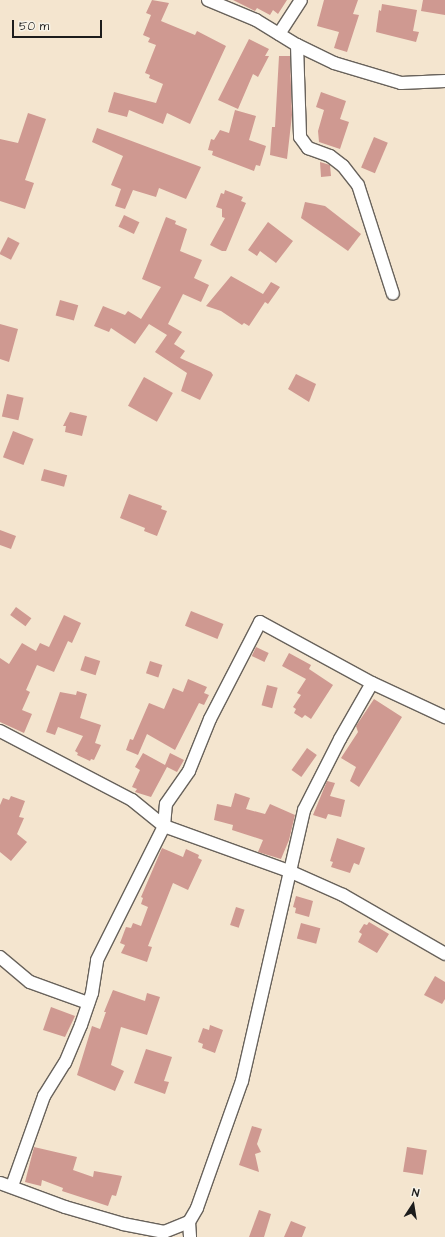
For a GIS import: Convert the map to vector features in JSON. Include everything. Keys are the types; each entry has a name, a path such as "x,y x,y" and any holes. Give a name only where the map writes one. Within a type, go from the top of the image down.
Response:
{"street":[{"path":"208,0 256,20 297,46 334,63 401,83 445,81"},
{"path":"279,34 301,0"},
{"path":"297,46 300,137 308,148 330,156 339,163 358,185 393,294"},
{"path":"12,1186 44,1096 65,1063 88,1003 97,960 164,826 166,804 189,771 210,719 260,622 372,683 445,717"},
{"path":"190,1237 189,1222 197,1208 242,1081 304,810 340,739 372,683"},
{"path":"0,730 132,800 164,826 290,871 343,895 445,954"},
{"path":"0,957 30,982 88,1003"},
{"path":"0,1183 12,1186 65,1207 164,1232 189,1222"}],"building":[{"path":"152,0 169,3 161,21 195,35 197,31 226,46 190,124 167,113 163,124 129,110 127,117 108,112 114,92 156,103 163,84 149,78 150,75 145,73 156,45 148,42 150,38 143,35 151,15 146,13"},
{"path":"233,0 287,0 278,14 273,10 270,15 257,8 255,11"},
{"path":"324,0 358,0 353,14 359,15 347,52 334,48 339,32 317,26"},
{"path":"423,0 445,0 445,15 421,11"},
{"path":"382,4 417,10 413,31 419,32 416,42 376,32 379,10 381,11"},
{"path":"249,39 269,49 265,56 269,56 258,77 253,74 238,109 218,100"},
{"path":"279,56 290,56 292,115 287,159 270,155 272,127 275,127"},
{"path":"321,92 346,101 340,119 349,122 340,149 319,142 318,131 324,110 316,107"},
{"path":"235,110 256,116 249,140 266,146 260,166 256,165 254,171 212,155 213,151 208,150 211,139 214,140 220,130 229,133"},
{"path":"28,113 46,119 25,180 34,183 25,209 0,201 0,139 18,143"},
{"path":"97,128 201,167 186,199 159,188 156,197 133,190 125,209 115,206 121,189 111,185 123,156 92,142"},
{"path":"374,137 388,143 375,173 361,167"},
{"path":"320,162 330,165 331,176 321,177"},
{"path":"225,190 243,197 241,201 246,203 226,251 222,251 210,245 225,218 222,217 222,209 216,207 221,193 224,194"},
{"path":"305,202 325,206 361,234 348,251 301,218"},
{"path":"124,215 139,222 134,234 119,227"},
{"path":"166,217 176,221 175,224 187,229 180,251 202,260 194,278 209,285 201,302 183,294 168,324 182,332 174,344 185,351 180,358 211,372 213,375 200,400 181,391 187,373 155,352 167,335 149,324 135,344 111,328 109,332 94,326 103,306 125,315 128,311 141,319 161,287 142,279"},
{"path":"268,222 293,241 276,263 260,251 257,256 248,250"},
{"path":"8,237 20,243 11,260 0,254"},
{"path":"231,276 263,294 271,282 280,287 268,304 265,302 249,326 244,323 242,325 221,311 206,306"},
{"path":"60,300 78,305 74,321 56,315"},
{"path":"0,324 18,329 9,362 0,359"},
{"path":"296,374 316,384 309,402 288,389"},
{"path":"144,377 173,393 157,422 128,406"},
{"path":"7,394 24,398 18,420 2,416"},
{"path":"70,412 87,416 82,436 65,432 66,426 63,426"},
{"path":"13,431 34,439 24,465 3,457"},
{"path":"44,469 67,475 64,487 41,481"},
{"path":"129,494 162,506 161,509 167,511 157,536 144,531 145,528 120,518"},
{"path":"0,530 16,536 11,549 0,545"},
{"path":"16,607 31,618 25,626 10,615"},
{"path":"191,611 223,624 217,639 185,626"},
{"path":"64,615 81,623 72,643 68,641 54,672 37,665 26,690 30,692 22,710 32,714 24,733 0,722 0,658 9,664 22,643 36,651 40,643 49,647"},
{"path":"256,647 269,653 264,662 252,656"},
{"path":"289,653 311,665 309,669 333,685 311,719 305,715 302,718 294,713 296,709 293,707 301,695 297,693 306,679 282,666"},
{"path":"85,656 100,661 96,675 80,670"},
{"path":"150,661 162,665 158,677 146,673"},
{"path":"188,679 207,687 204,693 209,695 204,705 199,703 175,750 147,734 138,755 126,750 130,739 133,740 149,703 164,709 173,688 183,692"},
{"path":"267,685 278,688 272,708 262,705"},
{"path":"77,691 87,694 80,718 101,725 95,743 101,745 94,760 91,759 90,761 77,755 78,753 75,751 83,736 58,727 55,735 46,732 60,692 76,695"},
{"path":"374,699 402,717 359,787 350,781 356,767 341,758 358,732 356,726"},
{"path":"307,748 317,755 301,777 292,770"},
{"path":"143,753 165,765 170,753 184,760 177,772 167,767 151,797 135,792 137,789 132,787 140,770 135,767"},
{"path":"327,781 335,783 330,796 345,800 341,817 328,814 326,819 313,815"},
{"path":"235,793 250,798 246,809 265,814 270,804 295,815 289,840 281,859 258,852 263,840 232,830 233,825 214,820 217,804 231,807"},
{"path":"11,796 25,801 19,817 24,818 17,834 27,842 11,861 0,852 0,805 3,798 9,800"},
{"path":"337,838 365,848 359,865 354,863 350,873 331,867 333,862 330,861"},
{"path":"162,848 183,857 186,849 199,855 198,858 202,860 188,890 173,883 148,946 152,947 147,962 121,953 125,945 120,943 126,927 131,928 133,923 141,926 148,907 141,904 143,898 141,897"},
{"path":"296,896 313,901 309,917 295,913 296,908 293,907"},
{"path":"236,907 245,910 239,928 230,925"},
{"path":"369,922 389,934 377,953 358,942 362,934 359,932 364,924 367,925"},
{"path":"301,923 320,928 316,944 297,938"},
{"path":"435,976 445,982 445,999 442,1004 424,995"},
{"path":"113,990 145,1001 147,993 160,997 147,1035 121,1027 111,1065 124,1071 115,1091 77,1075 92,1026 100,1029 106,1012 104,1012"},
{"path":"51,1007 75,1016 65,1037 43,1030"},
{"path":"210,1025 223,1030 215,1053 202,1048 203,1044 198,1042 203,1028 209,1030"},
{"path":"146,1049 172,1057 164,1081 169,1082 165,1094 134,1083"},
{"path":"252,1126 262,1129 257,1144 261,1152 255,1154 259,1172 239,1165"},
{"path":"34,1147 77,1157 73,1170 93,1177 94,1171 122,1176 116,1196 112,1195 108,1206 62,1191 63,1188 42,1180 41,1186 25,1182"},
{"path":"407,1147 427,1150 423,1175 403,1172"},
{"path":"259,1210 271,1214 264,1237 249,1237"},
{"path":"291,1221 306,1227 302,1237 284,1237"}]}
